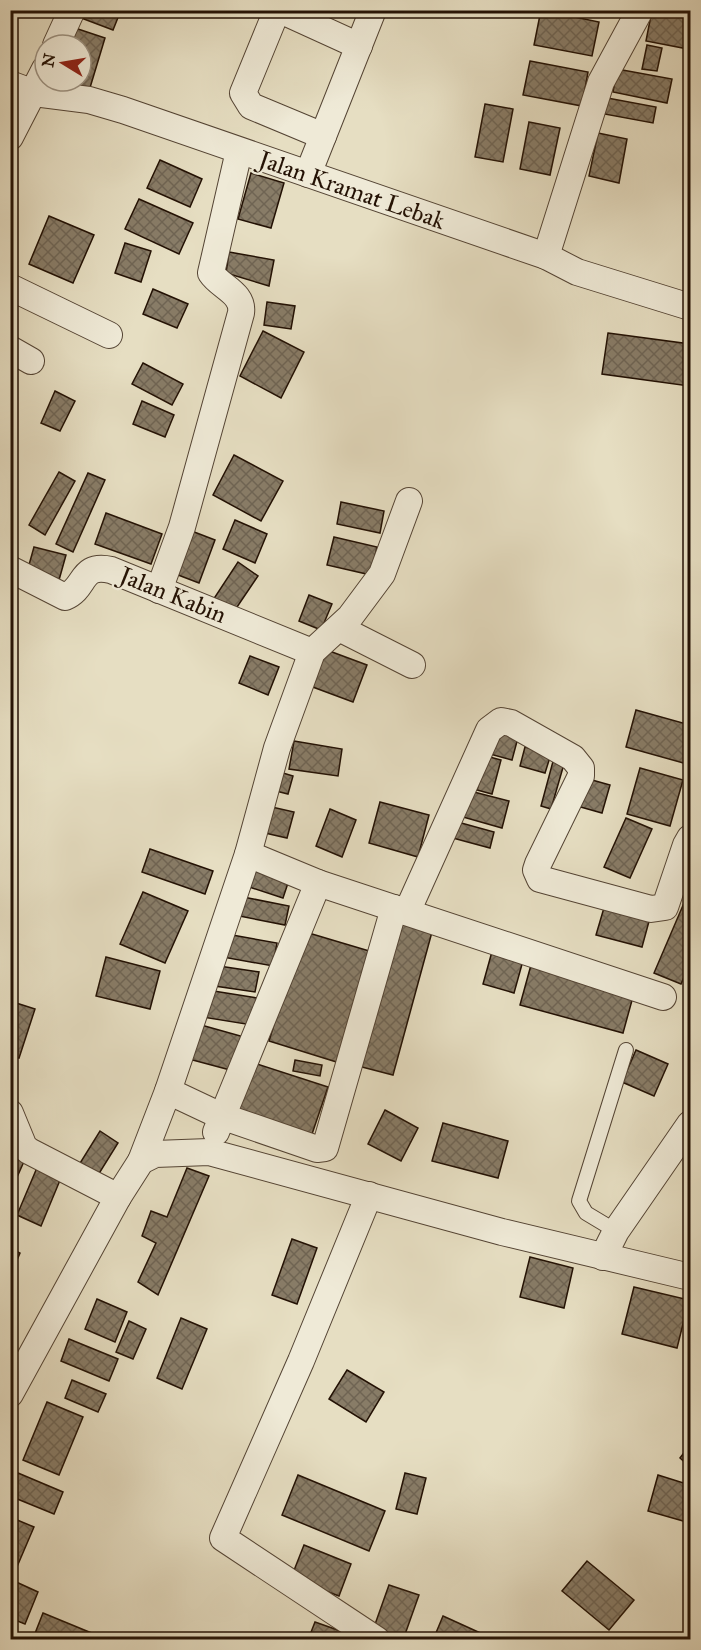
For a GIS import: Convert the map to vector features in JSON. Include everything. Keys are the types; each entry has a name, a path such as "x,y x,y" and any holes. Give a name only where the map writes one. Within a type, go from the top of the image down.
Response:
{"street":[{"path":"61,33 72,10"},
{"path":"323,136 251,106 243,93 279,10 359,46"},
{"path":"308,174 373,10"},
{"path":"546,256 602,82 640,10"},
{"name":"Jalan Kramat Lebak","path":"10,84 33,93"},
{"path":"10,137 34,93"},
{"name":"Jalan Kramat Lebak","path":"34,93 89,100 546,256 577,272 690,307"},
{"path":"159,590 182,527 241,313 242,305 239,299 211,273 239,151"},
{"path":"10,287 108,334"},
{"path":"10,1394 118,1197 141,1161 168,1091 248,854 277,748 312,652 339,628 382,574 409,501"},
{"name":"Jalan Kabin","path":"10,569 65,597 70,595 89,570 99,567 312,652"},
{"path":"339,628 412,665"},
{"path":"168,1091 221,1116 317,1149 325,1148 400,910 489,730 501,721 511,723 573,758 581,768 581,776 538,864 536,870 540,879 651,909 662,909 665,907 690,838"},
{"path":"248,854 318,883 663,997"},
{"path":"210,1152 221,1116 318,883"},
{"path":"10,1113 24,1147 29,1151 118,1197"},
{"path":"603,1257 616,1232 690,1124"},
{"path":"141,1161 155,1154 169,1152 210,1152 502,1232 690,1277"},
{"path":"369,1195 301,1361 223,1538 377,1640"}],"lane":[{"path":"616,1232 586,1213 579,1201 626,1050"}],"building":[{"path":"78,10 121,10 113,30 76,16"},
{"path":"541,10 599,22 592,56 534,45"},
{"path":"652,10 690,12 688,49 646,41"},
{"path":"72,27 90,33 70,33"},
{"path":"93,34 105,38 93,78"},
{"path":"647,45 662,48 657,71 642,69"},
{"path":"530,61 588,72 582,106 523,95"},
{"path":"617,69 672,79 667,103 613,92"},
{"path":"602,97 656,107 653,123 599,113"},
{"path":"485,104 513,109 503,162 475,157"},
{"path":"529,122 560,128 550,175 520,169"},
{"path":"598,133 627,139 619,183 589,176"},
{"path":"160,160 202,179 190,207 147,188"},
{"path":"251,173 284,183 271,228 238,219"},
{"path":"139,199 193,223 179,254 125,229"},
{"path":"49,216 94,235 73,283 29,264"},
{"path":"125,243 151,251 141,282 115,273"},
{"path":"229,252 274,260 269,286 226,273"},
{"path":"153,289 188,304 177,328 143,314"},
{"path":"267,302 295,306 291,329 264,325"},
{"path":"263,331 304,352 281,398 240,376"},
{"path":"608,333 690,344 689,386 602,374"},
{"path":"143,363 183,384 172,405 132,384"},
{"path":"55,391 75,401 60,431 41,423"},
{"path":"142,401 174,415 165,437 133,424"},
{"path":"234,455 283,481 261,521 213,495"},
{"path":"59,472 75,481 45,535 29,525"},
{"path":"88,473 105,480 73,552 56,544"},
{"path":"341,502 384,511 380,533 337,524"},
{"path":"106,513 162,534 151,564 95,544"},
{"path":"235,520 267,534 255,563 223,549"},
{"path":"189,530 215,540 199,583 173,573"},
{"path":"334,537 377,547 371,575 327,565"},
{"path":"34,547 66,555 59,580 27,572"},
{"path":"238,562 258,576 233,613 213,600"},
{"path":"309,595 332,604 321,630 299,621"},
{"path":"324,649 367,665 353,702 310,686"},
{"path":"250,656 279,667 268,695 239,683"},
{"path":"636,710 690,725 690,753 687,764 626,747"},
{"path":"498,724 520,730 512,760 490,754"},
{"path":"294,741 342,749 338,776 289,769"},
{"path":"525,747 551,754 545,773 520,766"},
{"path":"555,754 566,757 551,809 541,806"},
{"path":"486,756 501,760 492,794 477,790"},
{"path":"640,768 683,780 670,826 627,814"},
{"path":"273,770 293,776 288,794 268,789"},
{"path":"585,778 610,785 602,813 577,806"},
{"path":"470,791 509,801 502,828 463,817"},
{"path":"380,802 429,815 418,857 369,843"},
{"path":"263,805 294,812 287,838 256,831"},
{"path":"330,809 356,820 342,857 316,846"},
{"path":"626,818 652,829 630,878 604,867"},
{"path":"454,821 494,832 490,848 449,837"},
{"path":"150,849 213,871 205,894 142,872"},
{"path":"248,859 291,874 283,898 240,884"},
{"path":"690,889 690,963 681,984 654,973"},
{"path":"143,892 188,911 165,963 120,944"},
{"path":"238,896 289,906 285,925 234,915"},
{"path":"606,901 651,914 642,947 596,935"},
{"path":"397,922 432,932 393,1075 358,1066"},
{"path":"302,931 376,953 343,1064 269,1041"},
{"path":"221,933 277,943 273,966 217,956"},
{"path":"493,948 524,957 514,993 483,984"},
{"path":"106,957 160,971 150,1009 96,996"},
{"path":"212,965 259,972 255,992 208,985"},
{"path":"531,965 634,993 623,1033 520,1005"},
{"path":"201,989 257,998 252,1025 196,1016"},
{"path":"10,1001 35,1009 19,1058 10,1056"},
{"path":"194,1023 244,1037 234,1071 185,1058"},
{"path":"636,1050 668,1064 654,1096 622,1082"},
{"path":"295,1060 322,1065 320,1076 293,1071"},
{"path":"251,1062 328,1087 312,1134 236,1109"},
{"path":"385,1110 418,1128 401,1161 368,1144"},
{"path":"443,1123 508,1141 498,1178 432,1161"},
{"path":"100,1131 118,1143 95,1180 77,1168"},
{"path":"10,1150 26,1157 10,1193"},
{"path":"39,1163 63,1173 41,1226 17,1215"},
{"path":"187,1168 209,1176 158,1295 138,1282 156,1243 142,1236 151,1211 167,1217"},
{"path":"292,1239 317,1248 297,1304 272,1295"},
{"path":"10,1248 20,1253 10,1276"},
{"path":"530,1257 573,1268 564,1308 520,1297"},
{"path":"634,1287 689,1300 677,1348 622,1334"},
{"path":"97,1299 127,1312 115,1342 85,1329"},
{"path":"181,1318 207,1329 182,1389 157,1378"},
{"path":"129,1321 146,1329 133,1359 116,1352"},
{"path":"69,1339 118,1359 109,1381 61,1361"},
{"path":"347,1370 384,1392 366,1422 329,1399"},
{"path":"72,1380 106,1394 98,1412 65,1398"},
{"path":"47,1402 83,1417 59,1475 23,1460"},
{"path":"690,1445 690,1467 680,1458"},
{"path":"18,1473 63,1492 54,1514 10,1496"},
{"path":"405,1473 426,1478 417,1514 396,1509"},
{"path":"298,1475 385,1511 369,1551 282,1515"},
{"path":"658,1475 690,1485 690,1523 648,1511"},
{"path":"10,1517 34,1527 13,1576 10,1575"},
{"path":"304,1545 351,1564 339,1596 291,1578"},
{"path":"587,1561 634,1600 609,1630 562,1591"},
{"path":"14,1581 38,1592 25,1624 10,1618 10,1589"},
{"path":"389,1585 419,1595 403,1640 373,1630"},
{"path":"43,1613 94,1634 92,1640 42,1640 34,1636"},
{"path":"443,1616 487,1636 486,1640 433,1640"},
{"path":"315,1622 349,1634 347,1640 308,1640"}]}
